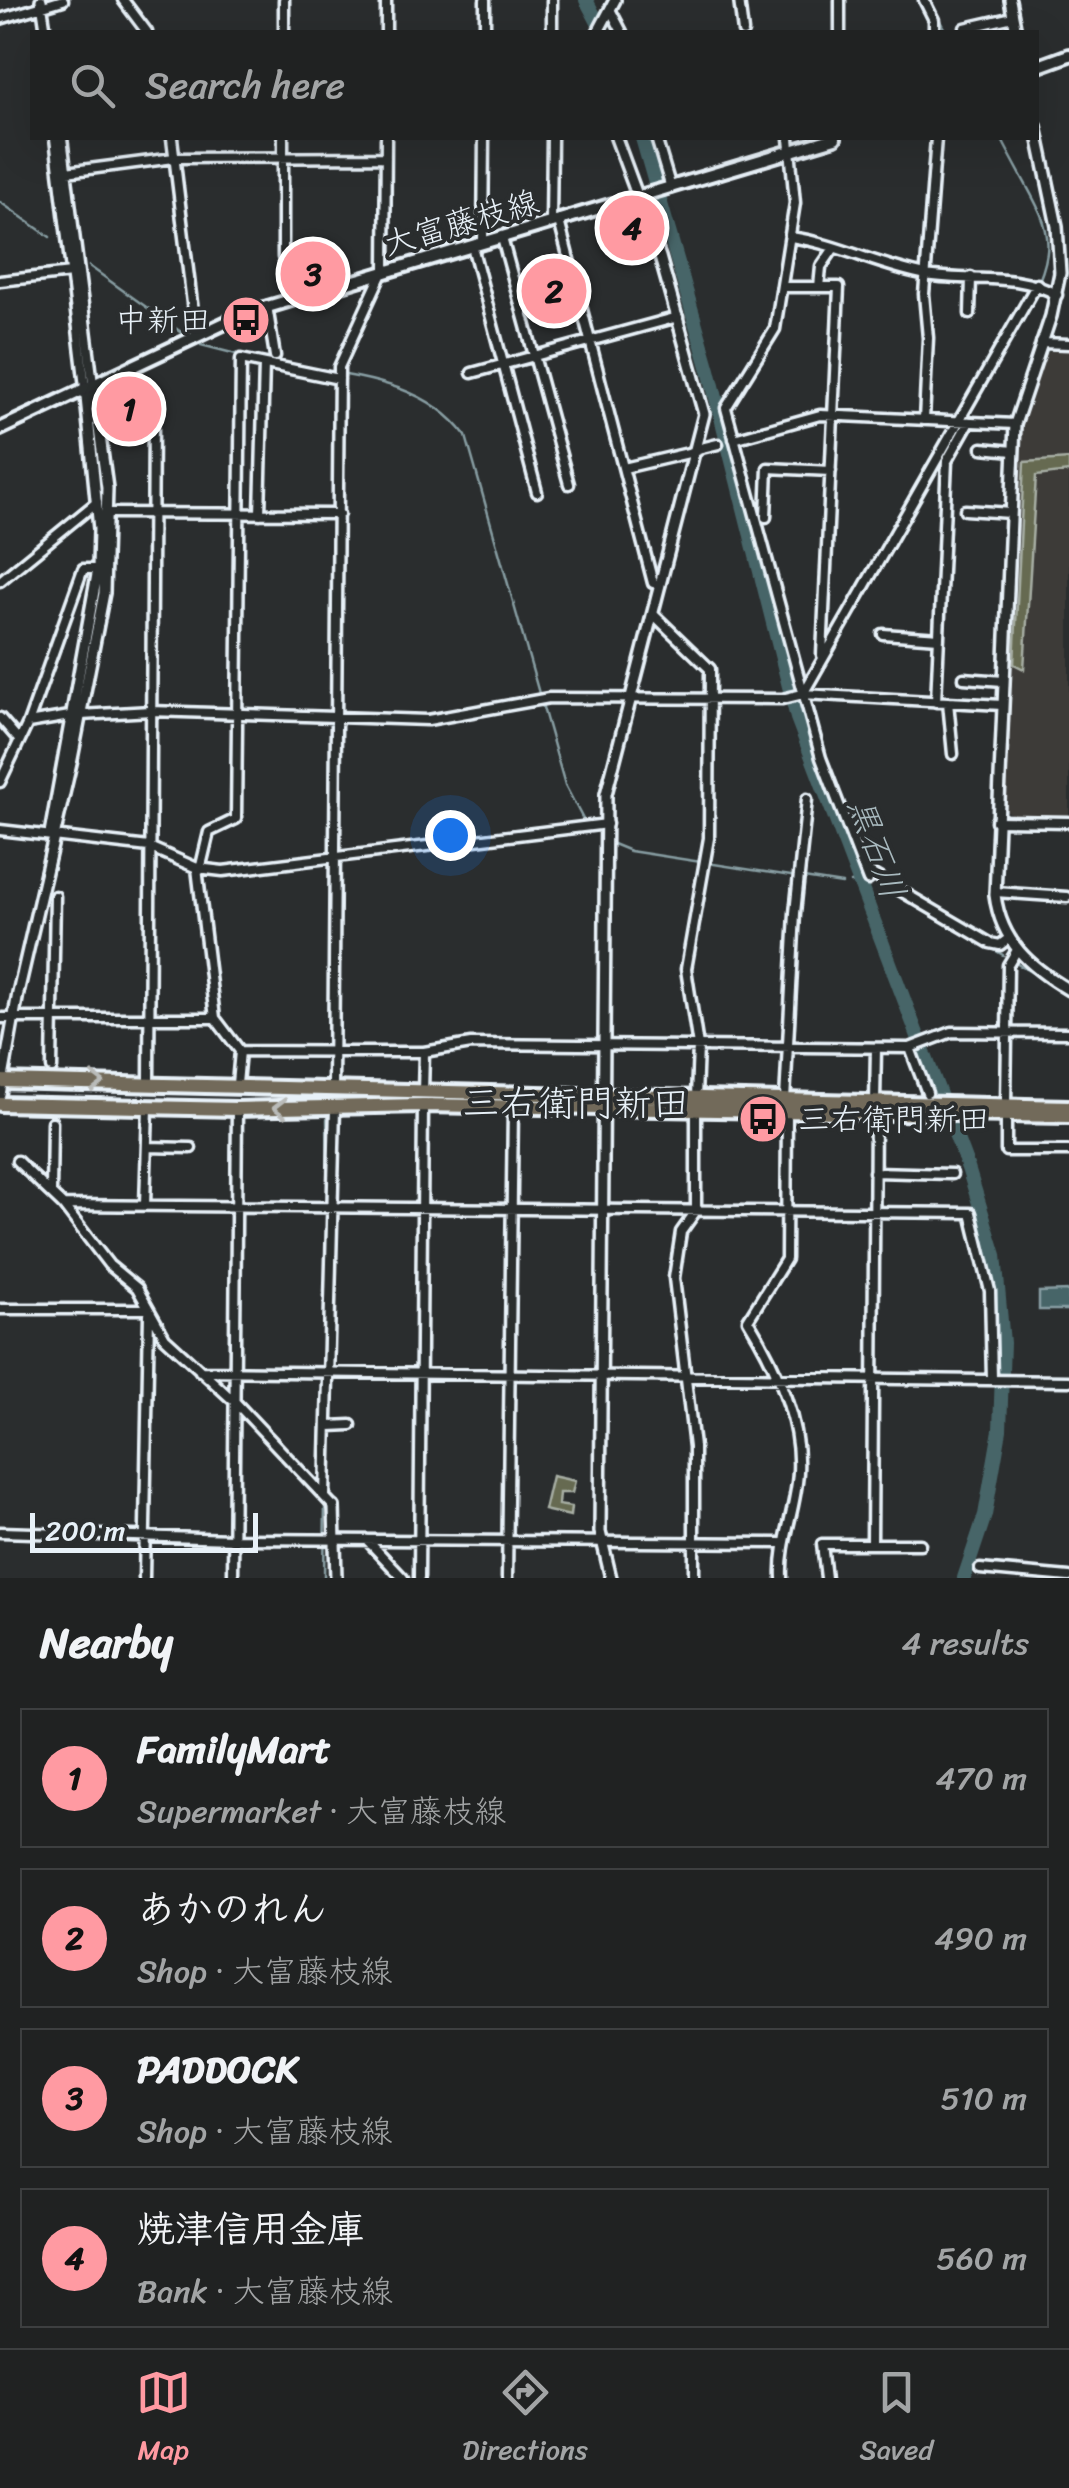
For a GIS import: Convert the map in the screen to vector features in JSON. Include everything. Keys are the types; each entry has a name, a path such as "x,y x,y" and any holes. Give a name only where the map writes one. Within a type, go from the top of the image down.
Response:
{"highway":[{"path":"0,1081 333,1088 512,1108 605,1104"},
{"path":"0,1104 334,1108 423,1099 875,1107 932,1103 1069,1116"},
{"path":"1006,1110 1069,1106"}],"main road":[{"path":"1039,66 1069,56"},
{"name":"大富藤枝線","path":"0,429 267,306 829,140"}],"street":[{"path":"0,19 41,3 64,0"},
{"path":"123,0 146,30"},
{"path":"284,0 284,30"},
{"path":"386,0 386,30"},
{"path":"485,0 485,30"},
{"path":"552,0 552,30"},
{"path":"599,30 614,0"},
{"path":"740,0 743,30"},
{"path":"840,0 840,30"},
{"path":"924,0 934,20 934,30"},
{"path":"1010,0 1015,30"},
{"path":"41,3 44,30"},
{"path":"611,12 621,30"},
{"path":"964,28 1012,17"},
{"path":"58,140 66,172 89,386 97,502 98,569 75,716"},
{"path":"0,1095 75,716 104,593 109,513 71,273 58,140"},
{"path":"172,140 196,336"},
{"path":"283,140 283,257 292,299"},
{"path":"333,1088 330,1051 339,376 383,272 386,140"},
{"path":"484,140 478,245 536,492"},
{"path":"552,140 555,222 654,584 660,586"},
{"path":"611,1578 602,1541 609,774 704,414 642,196 617,140"},
{"path":"657,140 669,188"},
{"path":"790,140 792,237 775,330 726,408 802,694 821,758 866,875 990,943 1000,945 1008,940"},
{"path":"924,420 936,140"},
{"path":"1039,140 1059,241 1056,295 1015,424 995,892 1008,940 1069,990"},
{"path":"66,172 174,158 386,157"},
{"path":"792,237 928,275 1040,285 1056,295"},
{"path":"502,238 568,484"},
{"path":"818,287 821,267 834,248"},
{"path":"0,281 71,273"},
{"path":"970,314 971,277"},
{"path":"802,694 964,422 1040,285"},
{"path":"782,287 839,288 822,661"},
{"path":"267,306 275,356"},
{"path":"472,373 678,317"},
{"path":"1041,343 1069,344"},
{"path":"237,1084 240,1051 214,1018 198,869 208,832 236,819 241,359 339,376"},
{"path":"260,514 264,364"},
{"path":"131,367 154,414 149,1082"},
{"path":"734,439 820,415 1015,424"},
{"path":"936,702 947,462 964,422"},
{"path":"624,468 718,444"},
{"path":"982,448 1014,451"},
{"path":"766,516 768,468 831,470"},
{"path":"0,581 97,502"},
{"path":"966,510 1010,513"},
{"path":"109,513 339,514"},
{"path":"0,782 28,723 83,570 98,569"},
{"path":"653,614 710,669 705,863 686,968 698,1046 696,1211 681,1232 674,1278 694,1447 694,1578"},
{"path":"882,634 939,638"},
{"path":"964,678 1003,681"},
{"path":"28,723 151,711 435,719 541,699 630,697 782,700 802,694 1002,705"},
{"path":"948,702 953,754"},
{"path":"0,718 19,740"},
{"path":"782,1578 780,1543 798,1472 781,1378 748,1320 786,1260 787,1047 807,798"},
{"path":"996,820 1069,822"},
{"path":"0,830 148,847 198,869 223,871 606,824"},
{"path":"995,892 1067,896"},
{"path":"52,1068 55,896"},
{"path":"1017,950 1008,965 1006,1151 1069,1151"},
{"path":"0,1018 214,1018"},
{"path":"240,1051 424,1052 471,1044 910,1048 952,1032 1069,1033"},
{"path":"872,1544 876,1048"},
{"path":"910,1048 932,1103"},
{"path":"419,1578 424,1052"},
{"path":"145,1205 148,1107"},
{"path":"233,1578 237,1108"},
{"path":"325,1496 334,1108"},
{"path":"508,1578 512,1108"},
{"path":"51,1194 52,1122"},
{"path":"147,1147 192,1148"},
{"path":"17,1161 63,1205 98,1252 137,1288 165,1338 236,1403 334,1507 328,1540 336,1578"},
{"path":"874,1172 952,1174"},
{"path":"63,1205 971,1213 990,1291 993,1378"},
{"path":"0,1309 148,1312"},
{"path":"144,1578 148,1312"},
{"path":"200,1371 1069,1380"},
{"path":"329,1426 351,1425"},
{"path":"0,1532 233,1539 780,1543"},
{"path":"367,1540 403,1578"},
{"path":"826,1578 822,1544 920,1544"},
{"path":"980,1568 1069,1577"}],"shaded area":[{"path":"1051,351 1069,351 1069,816 1011,814 1004,808 1022,424 1042,356"}],"green space":[{"path":"1069,459 1069,472 1036,476 1024,669 1014,664 1024,462"},
{"path":"552,1476 575,1481 572,1493 559,1493 558,1505 571,1507 570,1516 544,1510"}],"water":[{"path":"1069,1291 1069,1310 1039,1310 1039,1292"}],"waterway":[{"name":"黒石川","path":"586,0 602,30"},
{"path":"929,0 945,30"},
{"name":"黒石川","path":"643,140 709,370 797,718 968,1168 995,1255 1003,1343 1000,1430 985,1515 964,1578"},
{"path":"1002,140 1032,195 1047,234 1042,274 1013,334"},
{"path":"0,202 50,237"},
{"path":"89,266 181,332"},
{"path":"201,345 240,355"},
{"path":"1052,348 1069,348"},
{"path":"292,366 364,378 410,393 431,403 466,436 565,785 586,825"},
{"path":"967,418 989,376"},
{"path":"816,681 963,424"},
{"path":"332,707 334,574"},
{"path":"797,718 802,704"},
{"path":"330,845 331,721"},
{"path":"1010,816 1069,818"},
{"path":"608,842 630,851 842,884"},
{"path":"328,1074 330,867"},
{"name":"黒石川","path":"851,883 864,879"},
{"path":"979,941 1003,955"},
{"path":"1014,962 1059,989"},
{"path":"327,1119 328,1195"},
{"path":"326,1303 327,1220"},
{"path":"324,1578 325,1502"}],"place":[{"name":"焼津信用金庫","path":"632,228"},
{"name":"PADDOCK","path":"313,274"},
{"name":"あかのれん","path":"554,291"},
{"name":"中新田","path":"246,320"},
{"name":"FamilyMart","path":"129,409"},
{"name":"三右衛門新田","path":"763,1119"}],"district":[{"name":"三右衛門新田","path":"576,1103"}]}
